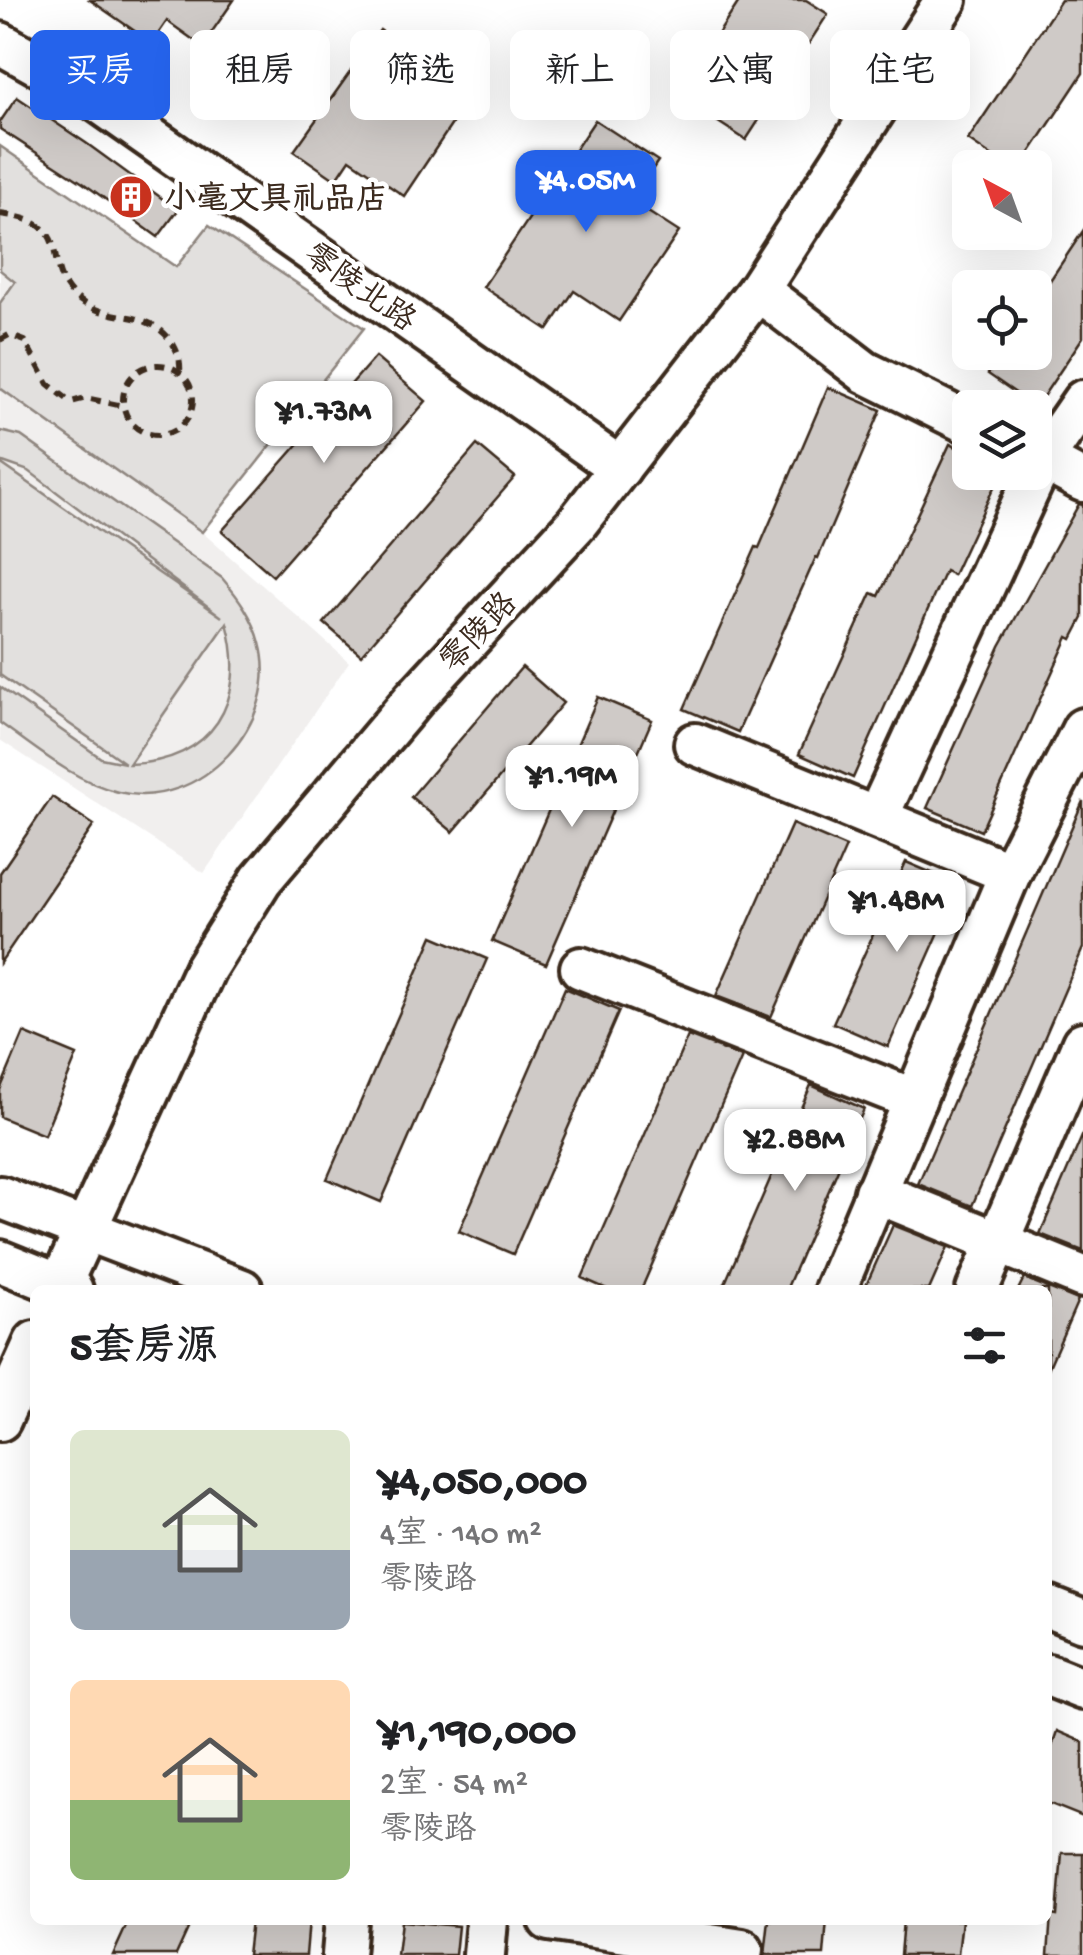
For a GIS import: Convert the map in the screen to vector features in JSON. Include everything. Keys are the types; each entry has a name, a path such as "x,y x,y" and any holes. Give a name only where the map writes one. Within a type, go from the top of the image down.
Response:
{"street":[{"name":"零陵路","path":"65,1285 86,1229 204,969 261,880 414,699 576,524 620,468 758,290 946,0"},
{"name":"零陵北路","path":"0,43 78,87 620,468"},
{"path":"758,290 865,372 952,415"},
{"path":"1052,440 1083,401"},
{"path":"1052,464 1083,481"},
{"path":"877,818 1024,490"},
{"path":"837,1285 1010,873 1071,780 1083,729"},
{"path":"695,744 1010,873"},
{"path":"582,968 915,1100"},
{"path":"979,1285 1083,1043"},
{"path":"874,1192 1083,1277"},
{"path":"0,1197 229,1285"},
{"path":"0,1262 57,1285"},
{"path":"0,1420 30,1353"},
{"path":"1052,1609 1083,1621"},
{"path":"1052,1677 1083,1689"},
{"path":"342,1955 345,1925"},
{"path":"484,1955 487,1925"},
{"path":"562,1925 608,1942 742,1950 741,1955"}],"path":[{"path":"0,214 22,216 42,226 55,242 61,280 77,299 99,312 145,318 162,329 176,348 180,372"},
{"path":"0,340 9,335 25,341 48,384 71,402 86,398 123,406"},
{"path":"157,364 180,372 187,380 193,401 191,412 176,430 154,434 134,426 123,406 123,394 135,373 157,364"}],"shaded area":[{"path":"0,146 176,267 209,225 364,328 202,532 349,662 204,873 0,740"},
{"path":"0,146 176,267 209,225 364,328 202,532 0,388 0,303 15,282 0,270"},
{"path":"0,431 21,436 222,578 245,608 260,643 264,673 259,703 246,731 228,755 205,775 178,788 149,795 118,792 71,772 0,723 0,687 101,758 125,763 0,675 0,463 222,617 29,471 0,461","holes":["227,623 233,651 228,701 202,739 158,761 129,764"]}],"building":[{"path":"90,0 234,0 213,30 190,30 190,37 167,21 161,30 133,30"},
{"path":"740,0 806,0 828,14 810,42 810,30 721,30"},
{"path":"1061,0 1083,0 1083,73 1032,150 983,150 968,140"},
{"path":"350,72 350,120 455,120 404,196 350,159 336,180 294,151 316,120 330,120 330,100"},
{"path":"17,97 30,106 30,120 52,120 178,210 158,237 0,129 0,122"},
{"path":"595,120 658,161 631,201 679,232 619,321 574,291 548,330 483,287"},
{"path":"715,120 759,120 746,140"},
{"path":"1083,231 1083,337 1047,390 1011,390 988,374 991,370 1052,370 1052,278"},
{"path":"375,357 426,401 273,576 222,531"},
{"path":"828,387 881,410 738,732 684,709"},
{"path":"477,445 515,477 361,655 324,623"},
{"path":"952,445 952,490 993,490 953,575 945,571 853,778 799,754 872,593 879,596"},
{"path":"1079,504 1083,505 1083,618 1072,639 1068,637 981,831 927,808 1000,646"},
{"path":"522,667 563,703 453,832 411,797"},
{"path":"598,697 652,720 546,964 492,941"},
{"path":"52,797 94,825 0,963 0,873"},
{"path":"1083,801 1083,948 972,1206 918,1184"},
{"path":"792,824 846,847 771,1017 716,996"},
{"path":"906,862 960,885 888,1047 833,1023"},
{"path":"433,936 487,959 381,1202 327,1179"},
{"path":"565,988 619,1011 513,1254 459,1231"},
{"path":"24,1033 77,1055 44,1135 0,1117 0,1090"},
{"path":"688,1036 742,1057 643,1285 598,1285 582,1278"},
{"path":"811,1085 864,1109 788,1285 724,1285"},
{"path":"1083,1134 1083,1251 1040,1234"},
{"path":"893,1225 948,1247 931,1285 866,1285"},
{"path":"1024,1278 1041,1285 1020,1285"},
{"path":"1052,1289 1078,1300 1052,1360"},
{"path":"1057,1731 1083,1742 1083,1817 1052,1805 1052,1746"},
{"path":"1062,1853 1083,1853 1083,1955 1048,1955 1052,1915 1057,1916"},
{"path":"127,1925 190,1925 176,1955 113,1955"},
{"path":"250,1925 309,1925 306,1955 247,1955"},
{"path":"401,1925 458,1926 455,1955 397,1955"},
{"path":"768,1925 827,1925 824,1955 765,1955"},
{"path":"903,1925 961,1925 958,1955 900,1955"}],"place":[{"name":"小毫文具礼品店","path":"131,197"}]}
